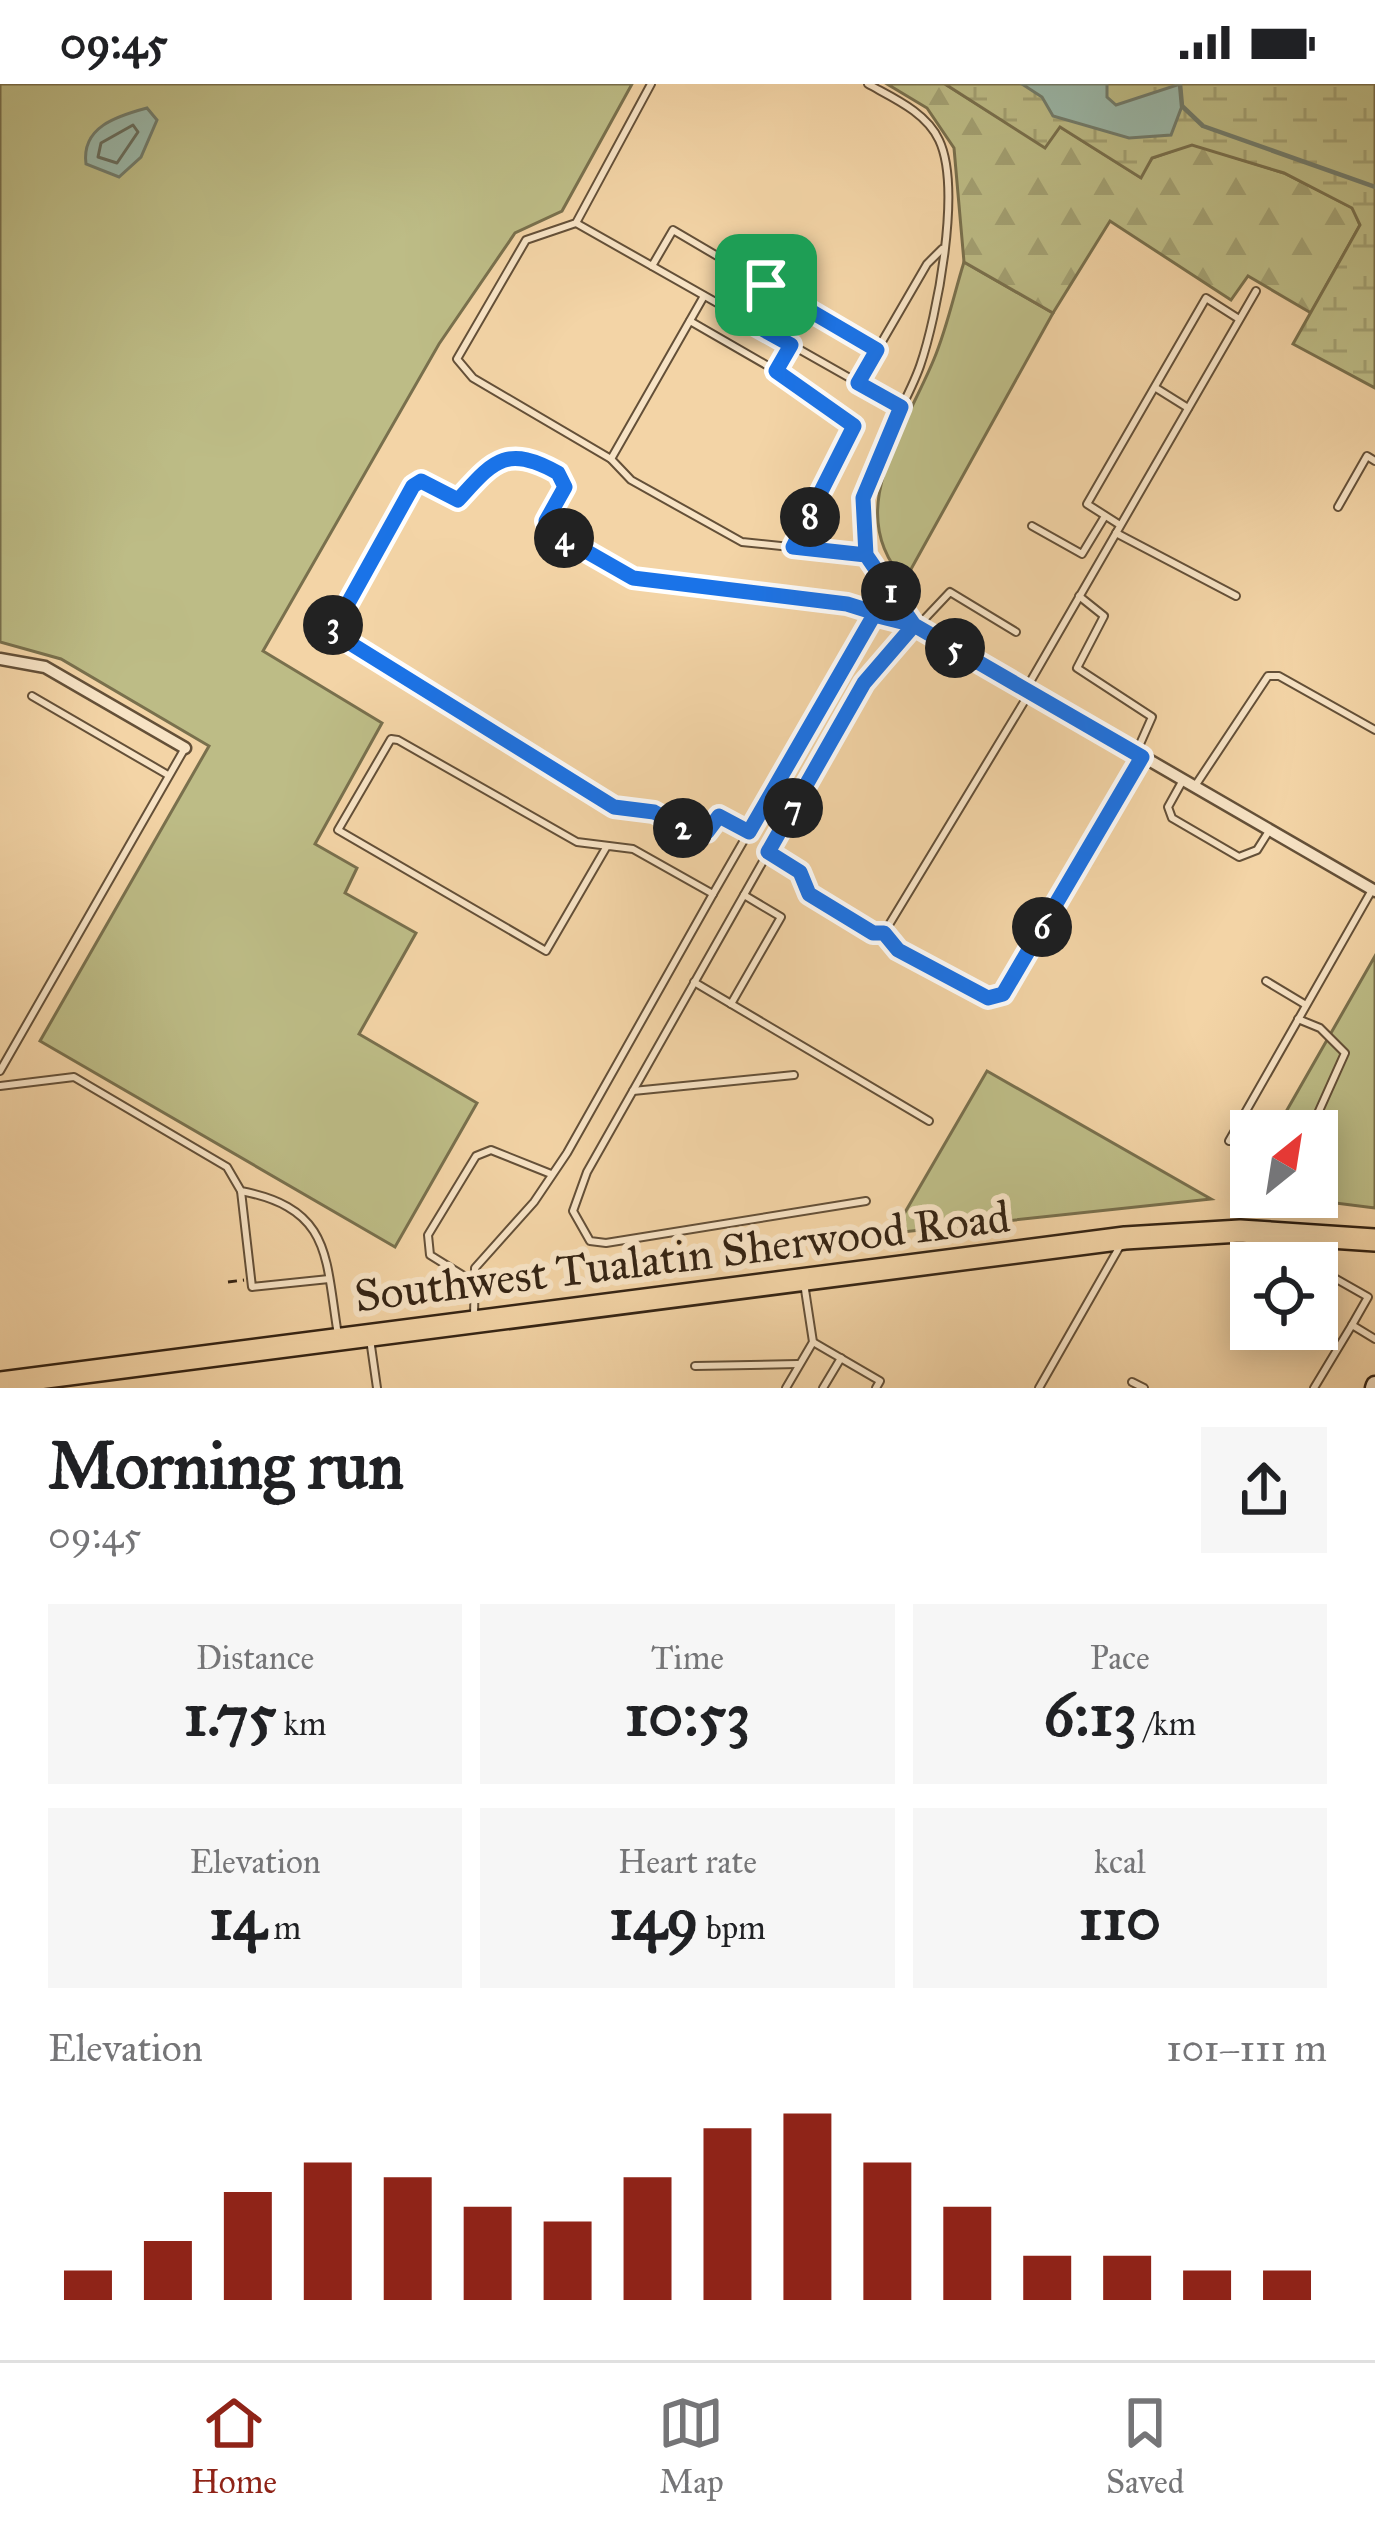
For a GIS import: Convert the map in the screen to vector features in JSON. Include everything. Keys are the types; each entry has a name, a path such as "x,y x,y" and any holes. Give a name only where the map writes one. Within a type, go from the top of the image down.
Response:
{"highway":[{"name":"Southwest Tualatin Sherwood Road","path":"0,1383 1125,1238 1240,1232 1375,1240"}],"street":[{"path":"914,625 1373,891"},
{"path":"0,659 44,668 185,748"}],"lane":[{"path":"651,84 576,223 526,240 458,359 473,378 611,459 632,481 742,542 866,555"},
{"path":"868,84 913,110 940,141 947,208 940,293 920,367 863,498 866,555 914,625"},
{"path":"576,223 901,407"},
{"path":"652,266 673,230 877,350"},
{"path":"858,383 927,264 944,246"},
{"path":"746,320 766,285"},
{"path":"884,933 1256,291"},
{"path":"611,459 704,296"},
{"path":"1237,596 1118,529 1087,504 1206,298 1239,319"},
{"path":"690,321 776,371 854,426 793,547"},
{"path":"776,371 791,345"},
{"path":"1156,388 1188,408"},
{"path":"1338,506 1366,456 1375,461"},
{"path":"749,832 719,816 707,832 694,834 654,812 614,807 332,632 413,486 421,481 458,500 477,472 522,458 558,473 565,487 546,521 549,530 633,578 847,604 914,625"},
{"path":"1032,526 1082,554 1105,516"},
{"path":"866,1201 606,1243 590,1240 572,1211 587,1172 864,683 950,592 1016,632"},
{"path":"884,933 898,950 988,998 1003,994 1139,755 1152,717 1077,668 1104,616 1079,596"},
{"path":"475,1322 472,1280 483,1255 553,1174 874,615"},
{"path":"1269,830 1258,850 1239,857 1167,812 1210,761 1261,680 1273,675 1375,730"},
{"path":"32,696 169,776"},
{"path":"607,846 546,951 338,830 391,739 577,842 633,848 713,894"},
{"path":"0,1071 185,748"},
{"path":"768,852 800,872 809,894 873,933 884,933"},
{"path":"1229,1141 1373,891"},
{"path":"731,1004 782,917 744,895"},
{"path":"1266,981 1306,1005"},
{"path":"694,982 929,1120"},
{"path":"1298,1019 1321,1028 1345,1053 1319,1110"},
{"path":"633,1091 794,1075"},
{"path":"0,1086 74,1077 227,1167 242,1191 252,1286 329,1279"},
{"path":"472,1280 430,1255 428,1235 476,1156 491,1150 553,1174"},
{"path":"242,1191 280,1198 321,1235 339,1340"},
{"path":"1039,1388 1125,1238"},
{"path":"786,1388 813,1342 803,1280"},
{"path":"1314,1388 1368,1297 1338,1280"},
{"path":"1352,1325 1375,1339"},
{"path":"370,1336 377,1388"},
{"path":"813,1342 880,1381 876,1388"},
{"path":"823,1388 841,1358"},
{"path":"694,1366 774,1360 800,1364"},
{"path":"1132,1382 1144,1388"}],"green space":[{"path":"0,84 632,84 562,211 515,233 439,344 263,651 382,723 315,844 357,868 345,893 416,933 359,1034 477,1103 395,1247 40,1041 209,746 61,659 0,642"},
{"path":"887,84 945,84 1045,147 1059,126 1140,177 1152,158 1192,144 1284,173 1353,208 1360,225 1311,313 1248,276 1231,300 1110,221 1053,313 964,262 954,148 927,108"},
{"path":"945,84 1375,84 1375,388 1293,344 1360,225 1352,208 1284,173 1192,145 1152,158 1141,178 1060,127 1045,148"},
{"path":"964,262 1053,313 905,580 887,554 878,527 878,499 895,442 939,347"},
{"path":"1375,956 1375,1208 1338,1203 1338,1110 1287,1110"},
{"path":"987,1071 1211,1199 893,1233"}],"water":[{"path":"1022,84 1107,84 1107,97 1116,105 1180,84 1182,106 1171,135 1129,138 1053,116 1042,97"},
{"path":"147,108 157,120 141,157 119,177 86,164 95,132 113,119"}],"waterway":[{"path":"1180,84 1182,106 1203,126 1375,187"}],"route":[{"path":"766,285 746,320 791,345 776,371 854,426 846,450 793,547 866,555 914,625 864,683 768,852 800,872 809,894 873,933 884,933 898,950 988,998 1003,994 1142,757 914,625 847,604 692,581 633,578 549,530 546,521 565,487 558,473 522,458 477,472 458,500 421,481 413,486 332,632 614,807 654,812 694,834 707,832 719,816 749,832 874,615 914,625 866,555 863,498 901,407 858,383 877,350 766,285"}]}
